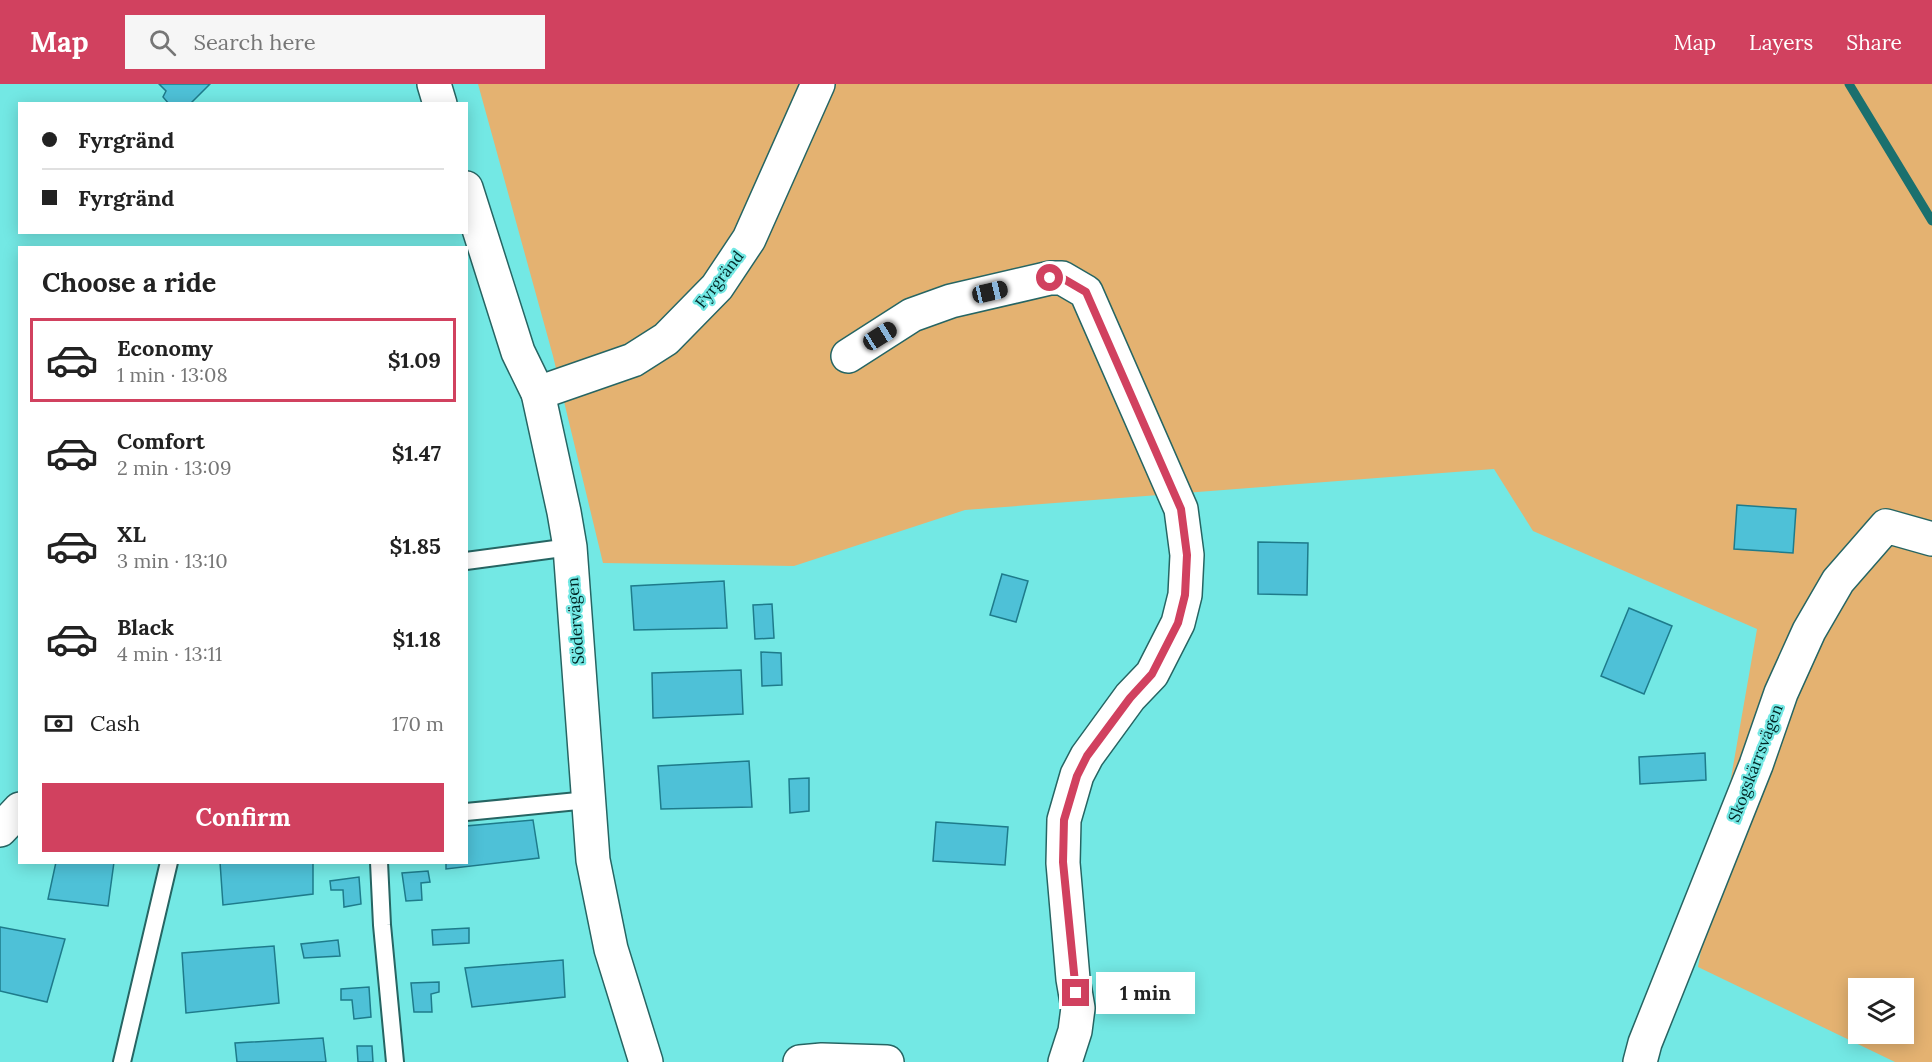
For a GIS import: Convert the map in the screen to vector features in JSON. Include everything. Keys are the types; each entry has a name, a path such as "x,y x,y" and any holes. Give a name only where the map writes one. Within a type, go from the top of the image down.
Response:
{"street":[{"path":"434,84 439,102"},
{"name":"Fyrgränd","path":"538,393 633,360 666,339 717,287 749,239 818,84"},
{"name":"Södervägen","path":"468,194 519,352 538,393 564,512 570,547 593,860 611,949 646,1062"},
{"path":"848,356 912,315 951,301 1050,278 1062,278 1086,292 1181,509 1187,555 1185,595 1178,623 1152,674 1130,698 1087,756 1077,776 1064,820 1063,862 1073,979 1078,1008 1075,1031 1065,1062"},
{"name":"Skogskärrsvägen","path":"1640,1062 1645,1043 1756,765 1781,693 1809,631 1838,581 1886,526 1932,539"},
{"path":"0,830 18,811"},
{"path":"800,1062 822,1060 887,1062"}],"lane":[{"path":"468,561 570,547"},
{"path":"468,812 588,800"},
{"path":"122,1062 169,864"},
{"path":"379,864 394,1062"}],"shaded area":[{"path":"478,84 1932,84 1932,1062 1895,1062 1858,1044 1914,1044 1914,978 1848,978 1848,1039 1698,967 1757,629 1533,531 1494,469 965,510 794,566 603,563 553,356"}],"building":[{"path":"159,84 210,84 192,102 167,102 163,97 166,91"},
{"path":"1737,505 1796,509 1793,553 1734,549"},
{"path":"1258,542 1308,543 1307,595 1258,594"},
{"path":"1002,574 1028,581 1016,622 990,615"},
{"path":"724,581 727,628 634,630 631,586"},
{"path":"772,604 774,638 755,639 753,605"},
{"path":"1629,608 1672,626 1644,694 1601,676"},
{"path":"761,652 781,653 782,685 762,686"},
{"path":"741,670 743,714 653,718 652,673"},
{"path":"1705,753 1706,780 1640,784 1639,757"},
{"path":"749,761 752,807 661,809 658,766"},
{"path":"809,778 809,811 790,813 789,779"},
{"path":"533,820 539,858 446,869 446,864 468,864 468,826"},
{"path":"936,822 1008,827 1005,865 933,861"},
{"path":"56,864 114,864 108,906 48,899"},
{"path":"220,864 313,864 313,894 223,905"},
{"path":"428,871 430,882 421,883 422,900 406,901 402,873"},
{"path":"359,877 361,904 344,907 343,890 331,890 330,881"},
{"path":"0,927 65,939 47,1002 0,991"},
{"path":"469,928 469,943 433,945 432,930"},
{"path":"338,940 340,956 304,958 301,944"},
{"path":"274,946 279,1003 186,1013 182,953"},
{"path":"563,960 565,997 472,1007 465,968"},
{"path":"439,982 439,992 431,994 432,1012 414,1012 411,983"},
{"path":"369,987 371,1017 354,1019 352,1000 341,1000 341,989"},
{"path":"323,1038 326,1062 237,1062 235,1043"},
{"path":"357,1046 372,1046 373,1062 358,1062"}],"waterway":[{"path":"1849,84 1932,221"}],"route":[{"path":"1050,278 1062,278 1086,292 1099,318 1181,509 1187,555 1185,595 1178,623 1152,674 1130,698 1087,756 1077,776 1064,820 1063,862 1076,993"}]}
